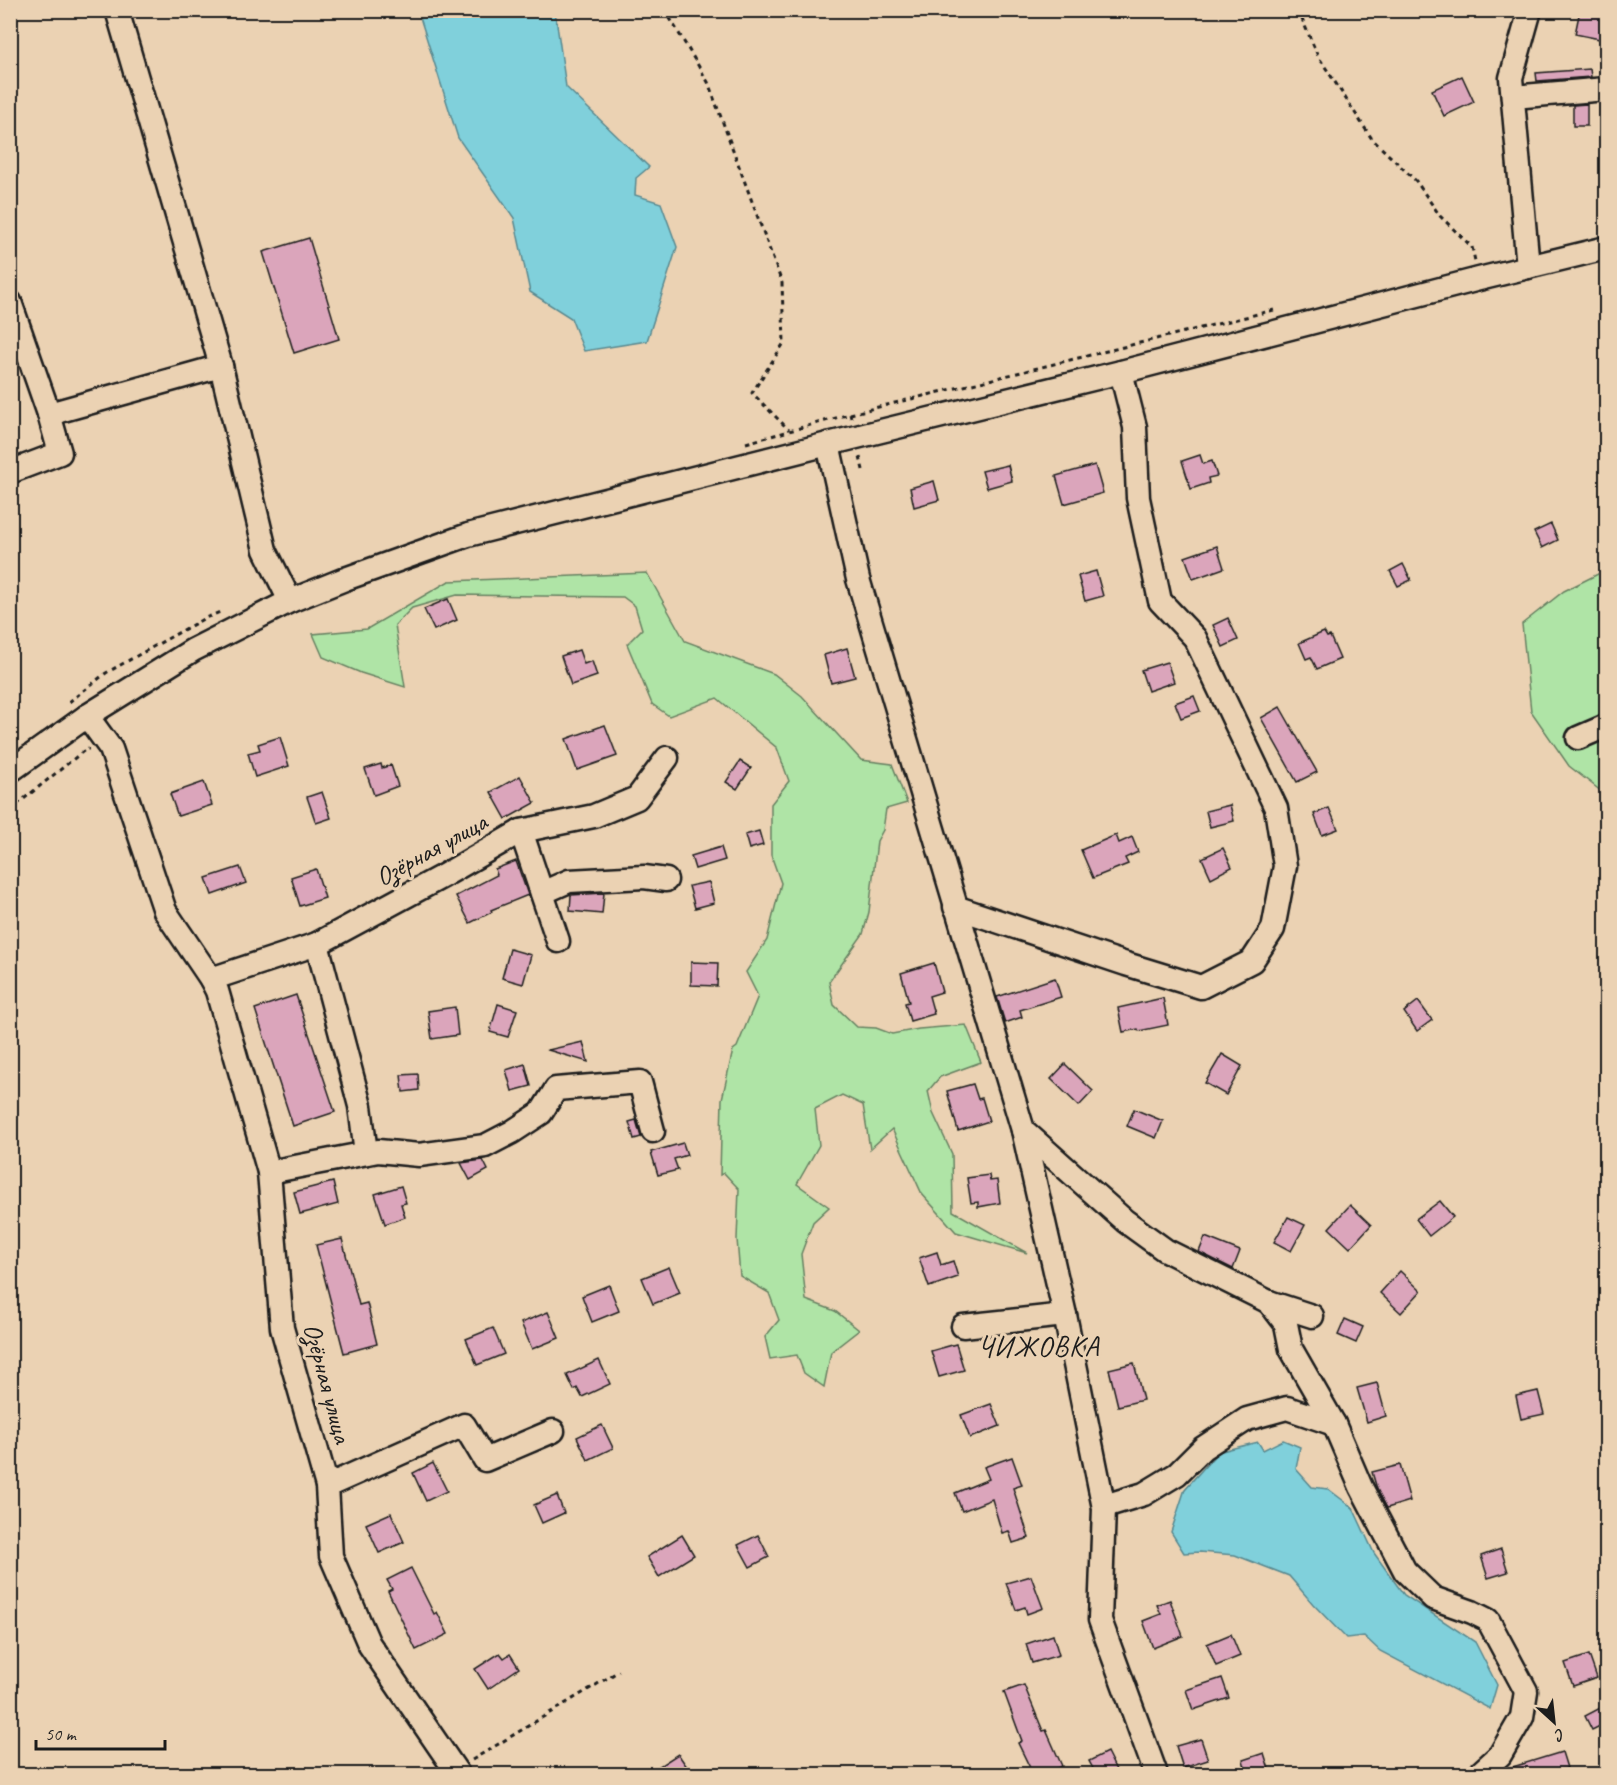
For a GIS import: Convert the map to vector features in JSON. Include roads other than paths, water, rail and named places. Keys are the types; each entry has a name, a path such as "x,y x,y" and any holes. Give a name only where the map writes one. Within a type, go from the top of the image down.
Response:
{"street":[{"path":"117,10 221,366 265,550 290,601"},
{"path":"1528,267 1511,78 1530,10"},
{"path":"1513,97 1606,89"},
{"path":"10,771 87,716 193,650 290,601 468,535 1121,372 1479,279 1606,249"},
{"path":"10,302 49,414 60,453 10,472"},
{"path":"49,414 221,366"},
{"path":"956,908 1201,987 1252,961 1274,928 1285,866 1276,808 1195,638 1160,601 1138,498 1135,427 1121,372"},
{"path":"828,444 858,579 1023,1130 1065,1315 1104,1508 1100,1620 1156,1774"},
{"name":"Озёрная улица","path":"87,716 111,749 165,912 211,979 217,992 269,1172 282,1328 327,1486 331,1556 369,1644 456,1772"},
{"path":"1578,738 1606,726"},
{"name":"Озёрная улица","path":"211,979 317,944 521,831 594,816 637,798 667,758"},
{"path":"521,831 558,941"},
{"path":"542,893 569,881 644,877 666,880"},
{"path":"317,944 360,1106 366,1153"},
{"path":"269,1172 378,1151 419,1155 485,1146 541,1113 556,1089 640,1082 653,1131"},
{"path":"1023,1130 1125,1221 1165,1250 1269,1302 1311,1316"},
{"path":"1269,1302 1286,1324 1291,1349 1334,1424 1361,1486 1404,1571 1433,1598 1488,1620 1527,1691 1522,1717 1500,1755 1479,1774"},
{"path":"963,1326 1065,1315"},
{"path":"1104,1508 1144,1494 1177,1474 1203,1448 1247,1419 1287,1408 1334,1424"},
{"path":"327,1486 464,1425 484,1460 553,1431"}],"water":[{"path":"418,11 555,11 566,87 649,167 636,178 635,195 661,203 677,247 647,341 584,351 571,318 530,292 514,218 458,138"},
{"path":"1283,1440 1300,1447 1296,1469 1312,1487 1328,1489 1353,1508 1374,1553 1404,1595 1475,1642 1497,1685 1490,1709 1380,1651 1364,1636 1346,1638 1289,1576 1235,1555 1184,1553 1171,1532 1185,1489 1218,1452 1258,1442 1263,1450"}],"district":[{"name":"ЧИЖОВКА","path":"1039,1346"}]}
